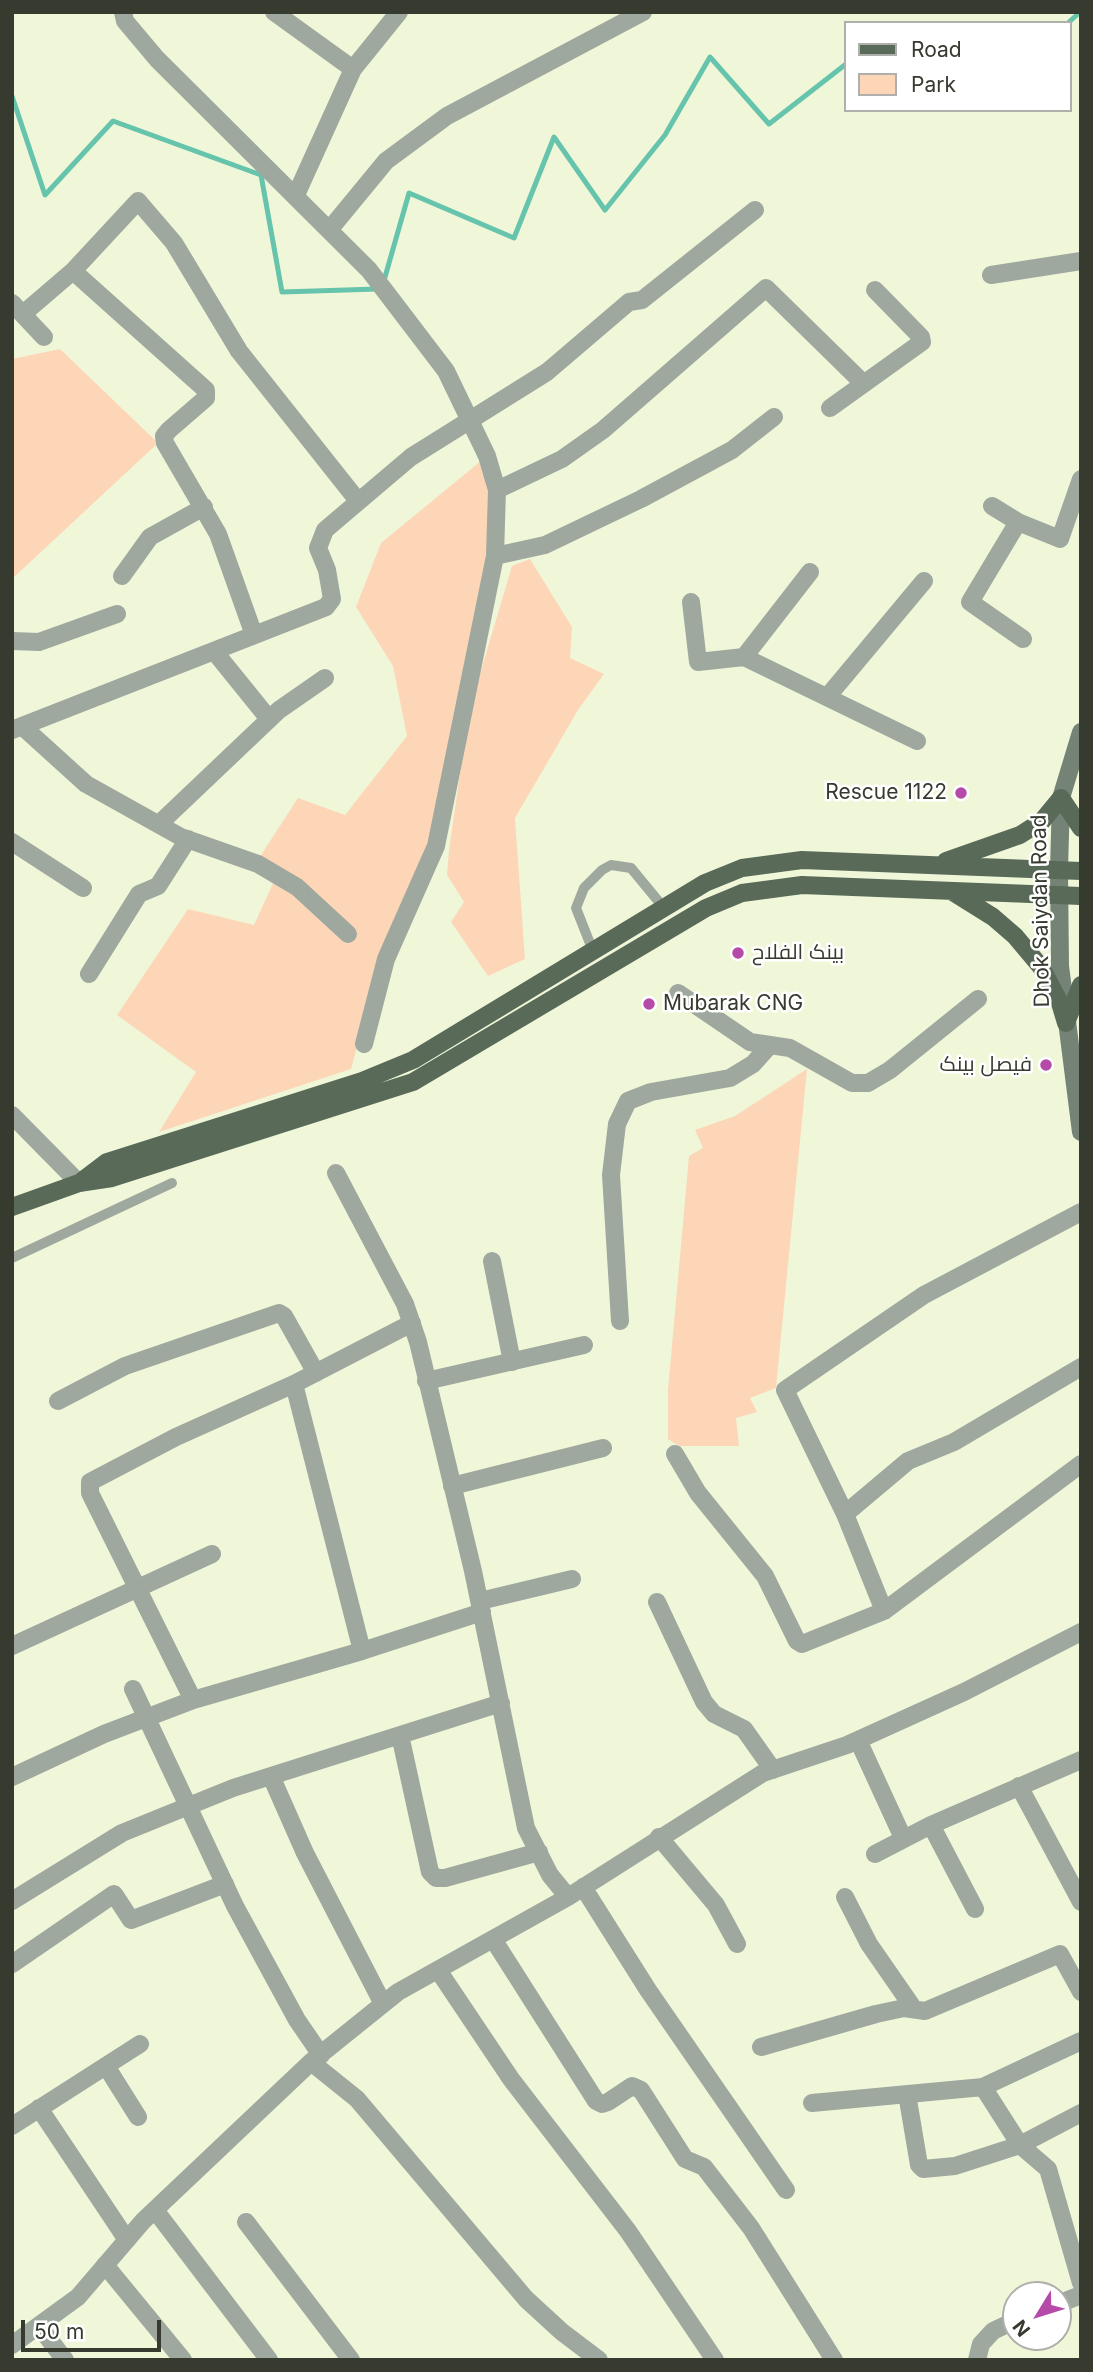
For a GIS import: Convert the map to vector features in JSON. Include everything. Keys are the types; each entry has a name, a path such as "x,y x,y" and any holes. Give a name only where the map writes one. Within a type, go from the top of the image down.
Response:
{"main road":[{"name":"Dhok Saiydan Road","path":"1081,732 1062,798 1059,870 1060,966 1066,1023 1079,1097 1081,1132"},
{"path":"932,865 1020,835 1042,821 1062,798 1081,828"},
{"path":"79,1183 107,1162 394,1069 447,1041 716,877 766,863 802,860 1081,871"},
{"path":"12,1207 79,1183 112,1178 413,1082 706,908 742,893 802,885 1081,895"},
{"path":"951,890 993,917 1015,936 1041,967 1060,1003 1066,1023"},
{"path":"611,940 622,958"},
{"path":"1066,1023 1081,985"}],"street":[{"path":"123,12 125,21 157,59 369,270 446,371 487,456 497,490 495,556 436,846 386,960 364,1044"},
{"path":"274,12 353,69"},
{"path":"296,195 353,69 399,12"},
{"path":"330,229 386,161 447,116 643,12"},
{"path":"44,337 18,308 73,271 138,201 174,243 239,351 358,501"},
{"path":"348,934 287,881 258,864 188,839 86,784 17,728 326,607 332,599 327,570 318,548 325,530 441,436 471,422 547,372 629,302 642,300 755,210"},
{"path":"991,275 1081,261"},
{"path":"73,271 206,390 206,398 164,436 165,443 218,534 254,635"},
{"path":"497,490 562,459 603,430 766,288 863,383"},
{"path":"830,408 922,342 921,337 875,290"},
{"path":"495,556 545,545 641,499 732,450 774,417"},
{"path":"992,506 1018,522 1060,540 1081,479"},
{"path":"122,576 150,537 204,507"},
{"path":"1018,522 970,602 1023,639"},
{"path":"744,657 810,572"},
{"path":"828,696 924,581"},
{"path":"691,602 698,662 744,657 917,741"},
{"path":"12,641 39,642 117,614"},
{"path":"214,651 269,719"},
{"path":"159,824 269,719 325,678"},
{"path":"89,975 139,894 158,886 186,848 188,839"},
{"path":"12,842 83,888"},
{"path":"678,993 750,1042 790,1048 852,1083 868,1083 890,1070 978,999"},
{"path":"620,1321 611,1175 617,1124 628,1101 651,1092 730,1078 753,1064 770,1045"},
{"path":"12,1115 79,1183"},
{"path":"337,1173 405,1304 412,1323 481,1606 526,1828 550,1875 575,1892 648,1990 786,2190"},
{"path":"884,1611 845,1514 785,1390 924,1295 1081,1212"},
{"path":"492,1261 512,1362"},
{"path":"58,1401 125,1366 279,1313 284,1316 316,1373"},
{"path":"193,1700 90,1493 90,1482 176,1437 294,1384 412,1323"},
{"path":"426,1381 584,1345"},
{"path":"845,1514 908,1461 954,1442 1081,1367"},
{"path":"294,1384 362,1651"},
{"path":"452,1486 603,1448"},
{"path":"675,1454 698,1493 765,1576 797,1641 802,1644 884,1611 1081,1464"},
{"path":"12,1647 212,1554"},
{"path":"12,1777 37,1763 193,1700 362,1651 481,1606 572,1579"},
{"path":"657,1602 704,1702 714,1714 744,1729 773,1770"},
{"path":"12,2345 78,2297 155,2210 316,2058 398,1992 575,1892 659,1837 773,1770 858,1740 964,1692 1081,1632"},
{"path":"133,1689 225,1884 316,2058 357,2098 526,2298 562,2332 599,2360"},
{"path":"12,1901 122,1833 271,1776 501,1703"},
{"path":"400,1735 430,1872 436,1878 445,1878 538,1852"},
{"path":"858,1740 903,1839"},
{"path":"875,1854 931,1825 1081,1760"},
{"path":"271,1776 305,1853 383,2004"},
{"path":"1019,1786 1081,1902"},
{"path":"931,1825 975,1909"},
{"path":"659,1837 716,1905 737,1944"},
{"path":"12,1964 114,1894 131,1920 225,1884"},
{"path":"845,1897 869,1944 914,2010"},
{"path":"494,1939 596,2101 602,2104 608,2102 632,2086 641,2090 685,2158 704,2168 751,2228 834,2360"},
{"path":"761,2047 876,2014 925,2011 1060,1954 1081,1992"},
{"path":"438,1970 512,2079 628,2231 715,2360"},
{"path":"812,2103 983,2087 1081,2041"},
{"path":"12,2126 140,2045"},
{"path":"106,2066 138,2117"},
{"path":"983,2087 1020,2144 1048,2169 1081,2283"},
{"path":"907,2094 919,2165 923,2169 955,2166 1020,2144 1081,2113"},
{"path":"39,2108 127,2241"},
{"path":"155,2210 269,2360"},
{"path":"246,2222 351,2360"},
{"path":"105,2265 183,2360"},
{"path":"38,2326 65,2360"},
{"path":"977,2360 981,2344 992,2331 1002,2326"}],"lane":[{"path":"593,951 576,908 584,888 602,870 611,865 631,868 664,908"},
{"path":"12,1258 172,1182"}],"green space":[{"path":"60,349 158,443 12,579 12,359"},
{"path":"487,456 492,541 431,834 374,986 351,1069 159,1132 196,1072 117,1015 188,909 254,925 275,879 261,855 298,798 345,815 407,736 393,666 356,607 381,543"},
{"path":"530,559 572,627 570,658 604,674 578,710 515,818 525,959 488,976 451,922 464,902 447,875 449,850 469,711 512,566"},
{"path":"807,1069 776,1388 750,1398 757,1412 736,1418 739,1446 679,1446 668,1439 668,1390 689,1156 703,1148 695,1130 735,1116"}],"waterway":[{"path":"1070,21 1080,12"},
{"path":"383,284 409,193 514,238 554,137 605,210 665,135 710,57 769,124 844,66"},
{"path":"12,96 45,195 113,121 261,175 282,292 377,289"}],"place":[{"name":"Rescue 1122","path":"961,793"},
{"name":"بینک الفلاح","path":"738,953"},
{"name":"Mubarak CNG","path":"649,1004"},
{"name":"فیصل بینک","path":"1046,1065"}]}
